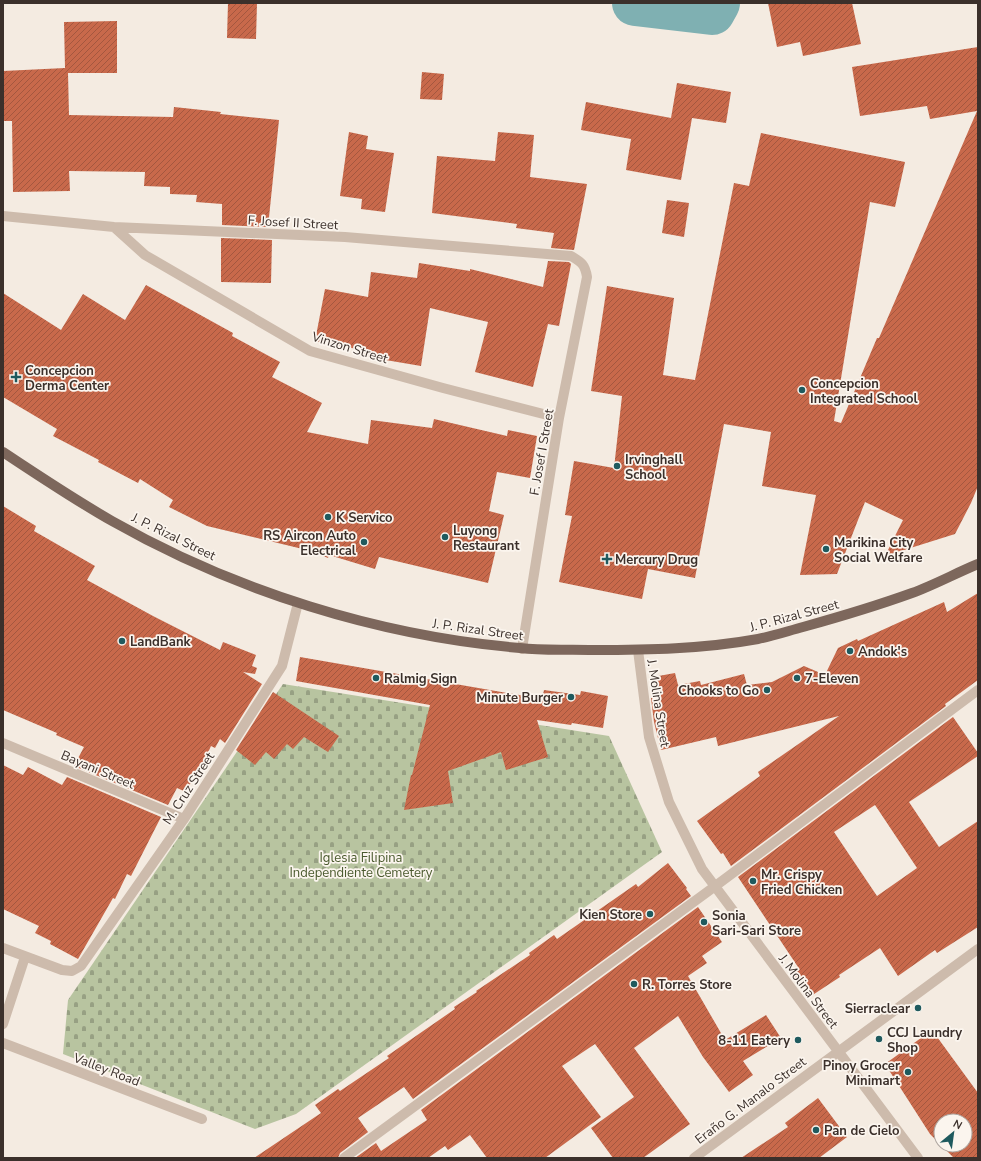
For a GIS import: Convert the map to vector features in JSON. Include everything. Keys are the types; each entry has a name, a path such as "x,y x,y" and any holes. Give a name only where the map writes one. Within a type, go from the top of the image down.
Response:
{"main road":[{"name":"J. P. Rizal Street","path":"3,452 56,488 121,526 182,557 262,590 298,603 376,624 457,640 522,649 674,650 759,639 835,618 913,593 978,564"}],"street":[{"name":"F. Josef II Street","path":"3,216 114,227 345,237 570,256 580,262"},
{"name":"Vinzon Street","path":"114,227 145,255 310,351 559,418"},
{"name":"F. Josef I Street","path":"522,649 559,418 587,277 585,268 580,262"},
{"name":"M. Cruz Street","path":"25,957 62,970 72,971 81,966 184,819 282,666 298,603"},
{"name":"J. Molina Street","path":"638,650 649,737 669,802 702,869 918,1158"},
{"path":"344,1158 714,887 978,690"},
{"name":"Bayani Street","path":"3,743 184,819"},
{"path":"3,948 25,957 3,1024"},
{"name":"Eraño G. Manalo Street","path":"694,1158 978,949"},
{"name":"Valley Road","path":"3,1043 202,1120"}],"green space":[{"name":"Iglesia Filipina Independiente Cemetery","path":"283,684 609,736 662,852 296,1114 255,1129 63,1054 68,1000"}],"building":[{"path":"228,3 257,3 256,39 227,38"},
{"path":"768,3 852,3 861,44 803,56 800,42 777,47"},
{"path":"117,21 117,73 68,73 69,115 173,117 174,107 221,112 220,114 279,120 268,227 222,225 222,204 196,202 197,195 170,194 170,187 144,186 145,172 69,171 70,191 13,192 12,121 3,121 3,71 65,68 64,22"},
{"name":"Concepcion Integrated School","path":"978,47 978,486 955,534 885,556 903,520 865,502 837,574 800,575 816,495 762,486 771,432 724,424 695,578 648,569 642,599 559,582 572,516 565,515 574,461 614,468 622,396 591,391 607,286 674,298 663,375 695,380 734,183 749,186 761,133 905,162 895,207 870,202 834,421 841,423 977,111 930,119 927,106 860,116 852,67"},
{"path":"422,72 444,74 442,100 420,99"},
{"path":"677,83 731,92 726,123 692,118 681,180 626,170 631,139 581,130 586,102 671,118"},
{"path":"349,132 368,136 366,149 394,153 385,212 361,209 362,199 340,196"},
{"path":"498,132 534,135 530,177 587,184 574,250 551,248 554,233 516,228 517,224 432,213 437,156 495,161"},
{"path":"667,200 689,203 684,237 662,233"},
{"path":"221,238 272,240 271,283 221,282"},
{"path":"548,261 569,262 571,264 559,326 548,324 533,387 475,372 488,322 430,308 421,366 356,355 357,349 315,341 325,289 368,297 371,272 417,278 419,263 470,271 470,269 543,287"},
{"path":"146,285 233,333 232,336 280,362 272,377 322,403 307,432 368,444 371,420 432,428 434,419 507,436 508,430 537,436 530,478 497,472 489,511 504,515 488,583 379,557 375,569 329,555 328,558 311,551 207,526 169,507 173,500 140,479 138,483 98,462 99,460 53,436 57,429 3,397 3,293 61,330 83,294 125,320"},
{"path":"3,506 36,526 34,531 95,566 87,580 220,650 223,642 256,655 252,666 257,668 255,674 243,672 262,684 225,743 220,739 215,748 211,746 200,770 198,769 186,792 177,788 168,805 74,766 84,747 56,735 57,733 3,710"},
{"path":"978,593 978,680 945,704 946,706 731,866 723,853 721,854 697,821 760,776 758,772 839,716 718,746 716,737 661,750 654,722 651,698 657,696 653,677 675,673 678,685 700,681 701,685 744,674 747,685 772,682 804,666 825,675 838,648 857,639 858,641 944,602 947,612"},
{"path":"300,657 542,699 544,690 580,695 581,691 608,696 603,728 572,723 571,725 537,720 548,757 506,770 501,752 448,771 453,803 404,810 411,775 430,705 296,681"},
{"path":"273,692 339,736 328,752 304,737 293,749 287,744 274,759 266,752 255,765 236,750"},
{"path":"953,717 978,753 978,756 909,802 939,847 978,821 978,927 937,953 935,950 898,976 880,948 839,975 840,977 808,998 790,972 798,967 738,877","holes":["875,805 917,868 877,896 834,832"]},
{"path":"3,765 23,775 28,767 62,785 67,777 161,817 131,876 127,874 115,899 113,898 78,959 50,944 51,941 35,933 39,926 3,909"},
{"path":"668,863 687,888 686,889 691,896 413,1099 404,1087 358,1118 368,1132 340,1153 338,1158 254,1158 321,1113 315,1105 338,1089 340,1091 389,1058 387,1056 455,1009 454,1007 477,992 476,991 530,955 529,953 554,935 557,939 636,884 638,887"},
{"path":"698,907 722,942 702,956 707,963 688,976 725,1040 766,1015 781,1038 743,1061 753,1075 729,1092 703,1057 678,1016 634,1048 690,1124 643,1158 613,1158 591,1128 634,1097 595,1044 562,1066 601,1117 545,1158 487,1158 470,1135 448,1150 445,1146 428,1158 355,1158 376,1143 381,1151 427,1120 421,1110"},
{"path":"932,1030 978,1093 978,1158 954,1158 949,1153 973,1153 973,1113 933,1113 933,1137 885,1064"},
{"name":"Pan de Cielo","path":"818,1098 847,1137 819,1158 741,1158 788,1127 785,1123"}],"waterway":[{"path":"635,3 712,12 717,3"}],"place":[{"name":"Concepcion Derma Center","path":"16,377"},
{"name":"Concepcion Integrated School","path":"802,390"},
{"name":"Irvinghall School","path":"617,466"},
{"name":"K Servico","path":"328,517"},
{"name":"Luyong Restaurant","path":"445,537"},
{"name":"RS Aircon Auto Electrical","path":"364,542"},
{"name":"Marikina City Social Welfare","path":"826,549"},
{"name":"Mercury Drug","path":"607,559"},
{"name":"LandBank","path":"122,641"},
{"name":"Andok's","path":"850,651"},
{"name":"Ralmig Sign","path":"376,678"},
{"name":"7-Eleven","path":"797,678"},
{"name":"Chooks to Go","path":"767,690"},
{"name":"Minute Burger","path":"571,697"},
{"name":"Mr. Crispy Fried Chicken","path":"753,881"},
{"name":"Kien Store","path":"650,914"},
{"name":"Sonia Sari-Sari Store","path":"704,922"},
{"name":"R. Torres Store","path":"634,984"},
{"name":"Sierraclear","path":"918,1008"},
{"name":"CCJ Laundry Shop","path":"879,1039"},
{"name":"8-11 Eatery","path":"798,1040"},
{"name":"Pinoy Grocer Minimart","path":"908,1072"},
{"name":"Pan de Cielo","path":"816,1130"}]}
